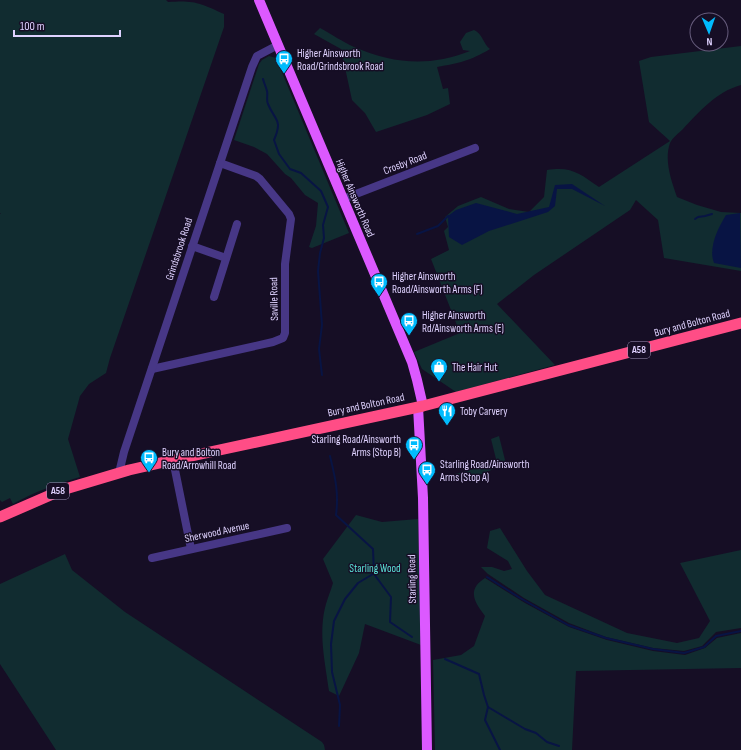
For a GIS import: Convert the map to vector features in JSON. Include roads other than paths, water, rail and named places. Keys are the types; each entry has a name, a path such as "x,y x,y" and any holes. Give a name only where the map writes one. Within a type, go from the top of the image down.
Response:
{"highway":[{"name":"Bury and Bolton Road","path":"0,517 62,490 119,473 420,407 741,323"}],"main road":[{"name":"Higher Ainsworth Road","path":"259,0 412,362 417,380 420,407"},
{"name":"Starling Road","path":"420,407 423,498 426,750"}],"street":[{"name":"Grindsbrook Road","path":"119,473 124,452 255,60 261,53 278,45"},
{"name":"Crosby Road","path":"342,199 475,148"},
{"name":"Saville Road","path":"152,369 273,342 283,338 285,333 285,264 291,219 289,214 260,179 256,176 220,163"},
{"path":"214,296 237,224"},
{"path":"192,246 226,258"},
{"path":"173,460 191,549"},
{"name":"Sherwood Avenue","path":"152,558 287,528"}],"waterway":[{"path":"263,79 267,91 267,102 278,124 277,133 274,140 279,154 290,169 301,173 321,191 328,207 323,225 324,238 320,253 318,271 322,325 319,349 322,375"},
{"path":"695,219 712,214"},
{"path":"417,234 438,226 448,216 450,216"},
{"path":"330,456 337,492 336,515 373,549 374,574 391,597 390,622 412,637"},
{"path":"339,726 340,705 332,672 331,644 334,621 345,599 358,583 373,574"},
{"path":"487,577 520,598 568,625 606,638 653,649 684,653 704,647 716,636 741,631"},
{"path":"445,659 479,674 488,707 525,729 536,733 547,742 559,746"},
{"path":"488,707 485,720 500,750"}],"place":[{"name":"Higher Ainsworth Road/Grindsbrook Road","path":"284,74"},
{"name":"Higher Ainsworth Road/Ainsworth Arms (F)","path":"379,297"},
{"name":"Higher Ainsworth Rd/Ainsworth Arms (E)","path":"409,336"},
{"name":"The Hair Hut","path":"439,382"},
{"name":"Toby Carvery","path":"447,426"},
{"name":"Starling Road/Ainsworth Arms (Stop B)","path":"414,460"},
{"name":"Bury and Bolton Road/Arrowhill Road","path":"149,473"},
{"name":"Starling Road/Ainsworth Arms (Stop A)","path":"427,485"}],"park label":[{"name":"Starling Wood","path":"375,568"}]}
